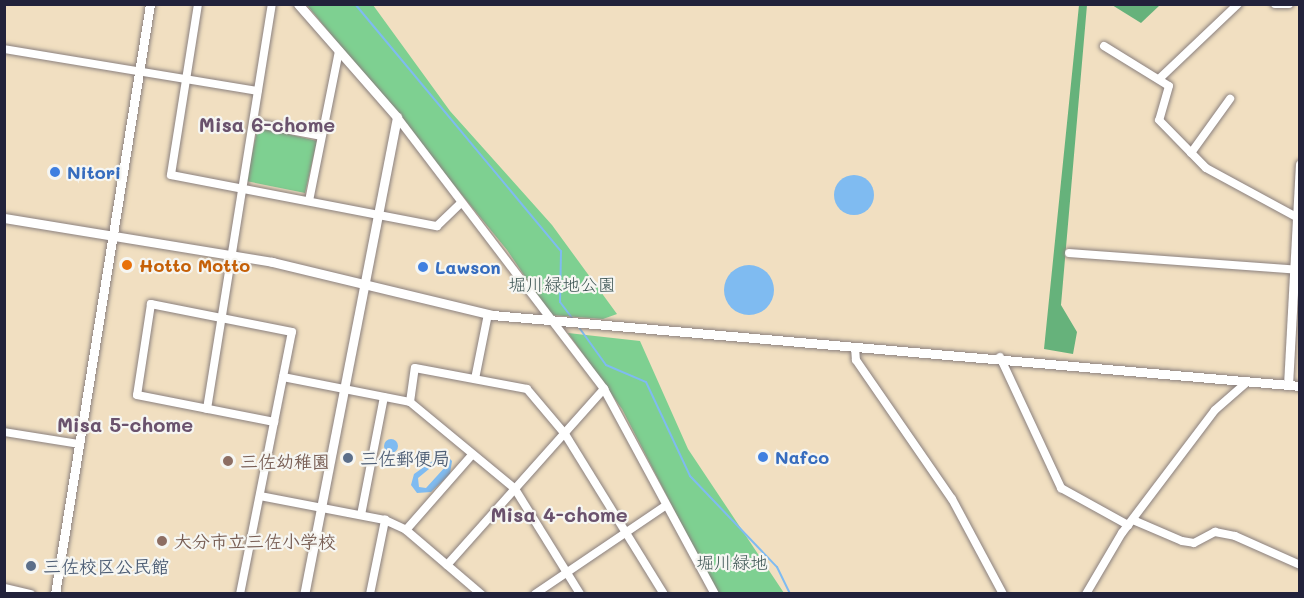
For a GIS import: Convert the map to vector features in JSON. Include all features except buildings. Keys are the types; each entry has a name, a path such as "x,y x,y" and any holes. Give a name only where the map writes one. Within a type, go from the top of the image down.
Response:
{"street":[{"path":"55,594 150,4"},
{"path":"198,4 171,176 437,226 461,204"},
{"path":"207,409 272,4"},
{"path":"298,4 397,117 548,322 562,332 604,389 665,506 715,594"},
{"path":"1159,79 1238,4"},
{"path":"1275,4 1289,4"},
{"path":"1104,46 1159,79 1169,92 1159,120 1191,153 1230,183 1298,218"},
{"path":"4,49 258,91"},
{"path":"309,201 339,51"},
{"path":"1191,153 1230,99"},
{"path":"304,594 397,117"},
{"path":"253,123 321,136"},
{"path":"1288,385 1297,270 1299,164"},
{"path":"4,218 231,255 488,314 548,322 1000,357 1299,386"},
{"path":"1069,253 1297,270"},
{"path":"240,594 292,332 151,304 137,394 274,422"},
{"path":"475,379 488,314"},
{"path":"855,347 856,360 952,498 1004,594"},
{"path":"1000,357 1061,488 1130,523 1182,541 1194,543 1215,532 1235,536 1299,565"},
{"path":"410,402 415,368 527,389 565,434 629,531 664,594"},
{"path":"283,377 410,402 515,489 580,594"},
{"path":"1086,594 1130,523 1215,410 1247,382"},
{"path":"447,565 604,389"},
{"path":"361,515 384,397"},
{"path":"4,432 79,444"},
{"path":"406,530 472,454"},
{"path":"260,496 385,520 406,530 481,594"},
{"path":"535,594 665,506"},
{"path":"370,594 385,520"},
{"path":"4,588 30,594"}],"green space":[{"name":"堀川緑地公園","path":"307,5 373,5 450,111 552,225 617,314 603,319 551,315 507,250"},
{"path":"1079,5 1087,5 1061,305 1077,332 1073,354 1044,349"},
{"path":"1112,5 1160,5 1141,23"},
{"path":"258,127 317,141 305,193 246,181"},
{"name":"堀川緑地","path":"568,333 640,341 688,449 784,593 717,593 622,409"}],"water":[{"path":"854,175 868,181 874,195 868,209 854,215 840,209 834,195 840,181"},
{"path":"744,265 754,265 767,272 774,285 774,295 767,308 754,315 744,315 735,311 728,304 724,295 724,285 728,276 735,269"},
{"path":"391,439 396,441 398,446 396,451 391,453 386,451 384,446 386,441"},
{"path":"444,453 452,461 450,474 431,492 417,493 411,485 414,474","holes":["440,460 446,466 426,488 419,487 418,478"]}],"waterway":[{"path":"355,4 561,251 560,302 573,319"},
{"path":"578,326 606,365 646,382 690,476 777,567 790,594"}],"place":[{"name":"Nitori","path":"55,172"},
{"name":"Hotto Motto","path":"127,265"},
{"name":"Lawson","path":"423,267"},
{"name":"Nafco","path":"763,457"},
{"name":"三佐郵便局","path":"348,458"},
{"name":"三佐幼稚園","path":"228,461"},
{"name":"大分市立三佐小学校","path":"162,541"},
{"name":"三佐校区公民館","path":"31,566"}],"district":[{"name":"Misa 6-chome","path":"267,124"},
{"name":"Misa 5-chome","path":"125,424"},
{"name":"Misa 4-chome","path":"559,514"}]}
